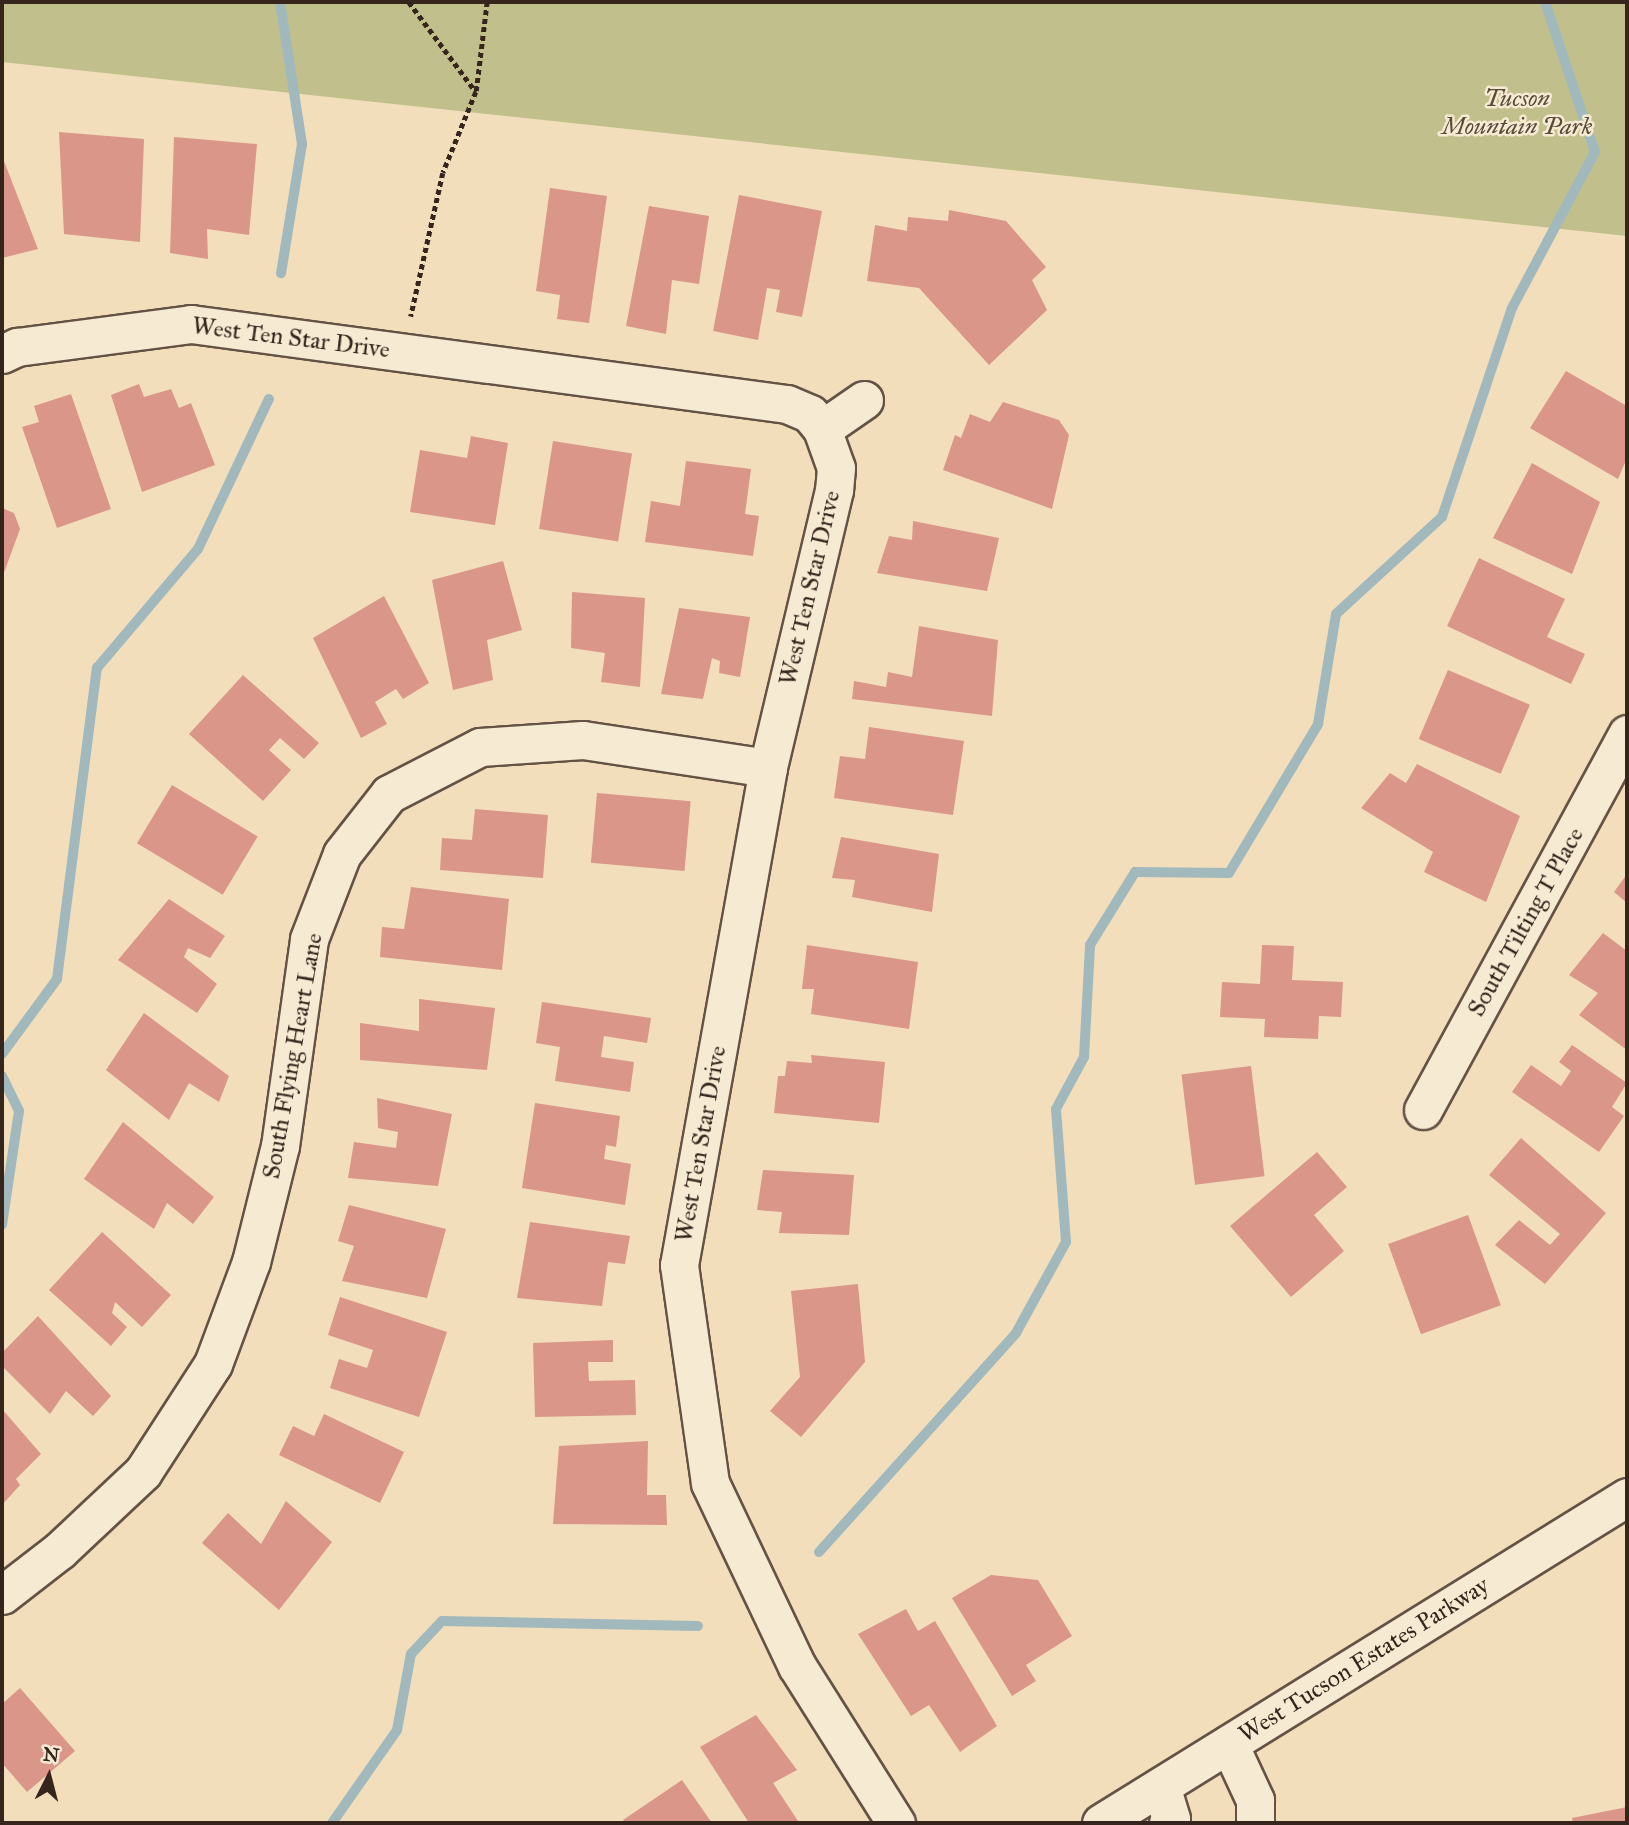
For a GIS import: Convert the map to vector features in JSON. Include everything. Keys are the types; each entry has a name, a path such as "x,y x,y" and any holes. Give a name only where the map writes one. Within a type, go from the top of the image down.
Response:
{"street":[{"name":"West Ten Star Drive","path":"2,354 17,346 191,324 787,404 810,414 822,429 836,468 834,490 768,768 679,1265 710,1483 797,1666 896,1823"},
{"path":"822,429 864,400"},
{"name":"South Flying Heart Lane","path":"2,1595 59,1551 144,1472 213,1364 251,1262 281,1146 309,939 342,854 389,794 480,747 583,740 768,768"},
{"name":"South Tilting T Place","path":"1423,1110 1624,751"},
{"name":"West Tucson Estates Parkway","path":"1101,1823 1627,1497"},
{"path":"1229,1744 1255,1800 1255,1823"},
{"path":"1161,1786 1171,1819 1168,1823"}],"path":[{"path":"409,2 475,92"},
{"path":"404,351 443,173 475,92 487,2"}],"green space":[{"name":"Tucson Mountain Park","path":"2,2 1627,2 1627,236 2,62"}],"building":[{"path":"59,132 144,139 140,242 64,234"},
{"path":"174,137 257,144 249,235 207,229 208,259 170,253"},
{"path":"2,156 38,249 2,258"},
{"path":"550,188 607,196 589,323 557,319 560,295 536,291"},
{"path":"739,195 822,211 802,317 776,312 780,290 767,288 758,340 713,331"},
{"path":"649,206 709,216 699,284 672,280 666,334 626,326"},
{"path":"949,210 1006,221 1046,267 1032,280 1047,310 989,365 919,288 867,281 875,225 907,231 908,217 948,221"},
{"path":"1566,371 1627,406 1627,458 1618,479 1530,428"},
{"path":"139,384 144,397 171,389 179,408 191,403 215,465 142,492 111,395"},
{"path":"71,394 111,509 57,528 22,427 39,422 34,406"},
{"path":"1003,402 1059,420 1069,435 1052,509 943,470 955,435 961,438 970,414 990,422"},
{"path":"471,436 508,443 495,525 410,512 420,450 467,458"},
{"path":"553,441 632,454 618,541 539,529"},
{"path":"686,461 751,469 745,514 759,516 753,556 645,542 651,501 680,506"},
{"path":"1532,463 1600,502 1572,574 1493,538"},
{"path":"2,508 14,513 20,529 2,578"},
{"path":"913,521 999,538 987,591 877,573 889,536 912,540"},
{"path":"1479,558 1565,599 1547,637 1585,654 1571,684 1447,626"},
{"path":"503,561 522,630 487,640 493,680 453,690 432,580"},
{"path":"572,592 645,598 640,687 601,682 605,653 571,648"},
{"path":"384,596 429,683 403,699 396,689 375,702 387,724 361,738 313,638"},
{"path":"679,608 750,617 740,677 719,673 720,661 712,658 703,699 661,694"},
{"path":"919,626 998,640 992,716 852,699 854,681 886,687 888,672 912,677"},
{"path":"1448,670 1530,705 1501,774 1419,739"},
{"path":"243,675 319,743 304,759 280,738 269,750 291,770 263,801 189,734"},
{"path":"869,727 964,741 953,815 834,798 840,756 865,759"},
{"path":"1417,764 1520,816 1486,902 1424,872 1433,852 1361,808 1390,773 1406,783"},
{"path":"172,785 258,837 223,895 137,843"},
{"path":"597,793 691,801 685,871 591,863"},
{"path":"475,809 548,815 543,878 440,870 442,838 472,840"},
{"path":"841,837 939,854 932,912 852,897 855,880 832,878"},
{"path":"1627,874 1627,903 1614,892"},
{"path":"411,887 509,899 502,970 380,957 382,927 404,929"},
{"path":"169,899 225,936 210,958 188,948 184,957 217,984 197,1013 118,960"},
{"path":"1603,933 1627,951 1627,1050 1579,1015 1598,993 1569,975"},
{"path":"807,945 918,962 909,1029 811,1014 814,989 802,989"},
{"path":"1262,945 1294,946 1292,980 1343,982 1341,1017 1319,1016 1318,1039 1264,1037 1265,1019 1220,1017 1222,982 1260,984"},
{"path":"419,999 495,1008 487,1070 360,1060 360,1023 419,1031"},
{"path":"542,1002 651,1018 647,1043 604,1036 601,1057 634,1062 630,1092 555,1081 560,1047 536,1043"},
{"path":"144,1013 229,1076 219,1102 189,1083 169,1120 106,1070"},
{"path":"1572,1045 1627,1083 1612,1107 1624,1116 1599,1152 1512,1092 1531,1065 1561,1086 1571,1071 1559,1062"},
{"path":"811,1055 885,1062 879,1123 774,1113 778,1076 785,1076 787,1061 812,1063"},
{"path":"1251,1066 1265,1176 1195,1185 1182,1075"},
{"path":"377,1098 452,1114 438,1186 348,1178 354,1142 396,1148 398,1132 378,1128"},
{"path":"535,1103 620,1116 616,1147 606,1145 604,1159 631,1164 625,1205 522,1188"},
{"path":"123,1122 214,1197 193,1224 167,1203 154,1229 84,1179"},
{"path":"1521,1138 1606,1213 1545,1284 1495,1245 1519,1220 1550,1245 1560,1234 1489,1175"},
{"path":"1317,1152 1347,1187 1314,1215 1344,1251 1291,1297 1230,1226"},
{"path":"763,1170 854,1175 849,1235 779,1233 782,1212 757,1210"},
{"path":"349,1205 446,1229 427,1298 342,1281 354,1246 338,1241"},
{"path":"1468,1215 1501,1305 1421,1334 1388,1244"},
{"path":"530,1222 630,1236 625,1264 608,1262 602,1306 517,1298"},
{"path":"102,1232 171,1295 142,1327 115,1302 112,1313 127,1327 111,1346 49,1290"},
{"path":"858,1284 865,1362 801,1437 770,1411 800,1377 791,1291"},
{"path":"340,1297 447,1332 419,1417 330,1388 339,1359 367,1368 373,1350 328,1335"},
{"path":"38,1316 111,1396 93,1416 66,1391 50,1414 2,1366 2,1353"},
{"path":"613,1340 613,1362 588,1362 589,1381 635,1380 636,1415 535,1417 533,1343"},
{"path":"2,1409 41,1454 16,1479 20,1485 2,1505"},
{"path":"324,1414 404,1452 380,1503 279,1455 293,1426 314,1436"},
{"path":"648,1441 647,1495 666,1495 667,1525 553,1524 559,1446"},
{"path":"286,1501 332,1542 279,1610 202,1543 228,1513 261,1544"},
{"path":"991,1575 1038,1580 1072,1636 1026,1665 1036,1681 1012,1696 952,1598"},
{"path":"906,1609 918,1631 935,1621 997,1726 960,1752 929,1705 911,1716 858,1634"},
{"path":"20,1688 75,1751 27,1792 2,1763 2,1704"},
{"path":"756,1715 797,1770 773,1783 798,1821 794,1823 749,1823 700,1747"},
{"path":"682,1780 712,1823 625,1823 623,1820"},
{"path":"1627,1807 1627,1823 1573,1823 1572,1818"}],"waterway":[{"path":"280,2 302,144 281,273"},
{"path":"819,1552 1016,1333 1066,1242 1056,1109 1084,1057 1090,945 1135,872 1229,873 1318,724 1336,614 1442,517 1512,308 1595,152 1545,2"},
{"path":"2,1054 57,979 97,668 198,549 269,399"},
{"path":"2,1076 19,1111 2,1225"},
{"path":"332,1823 397,1730 411,1654 442,1621 698,1626"}]}
